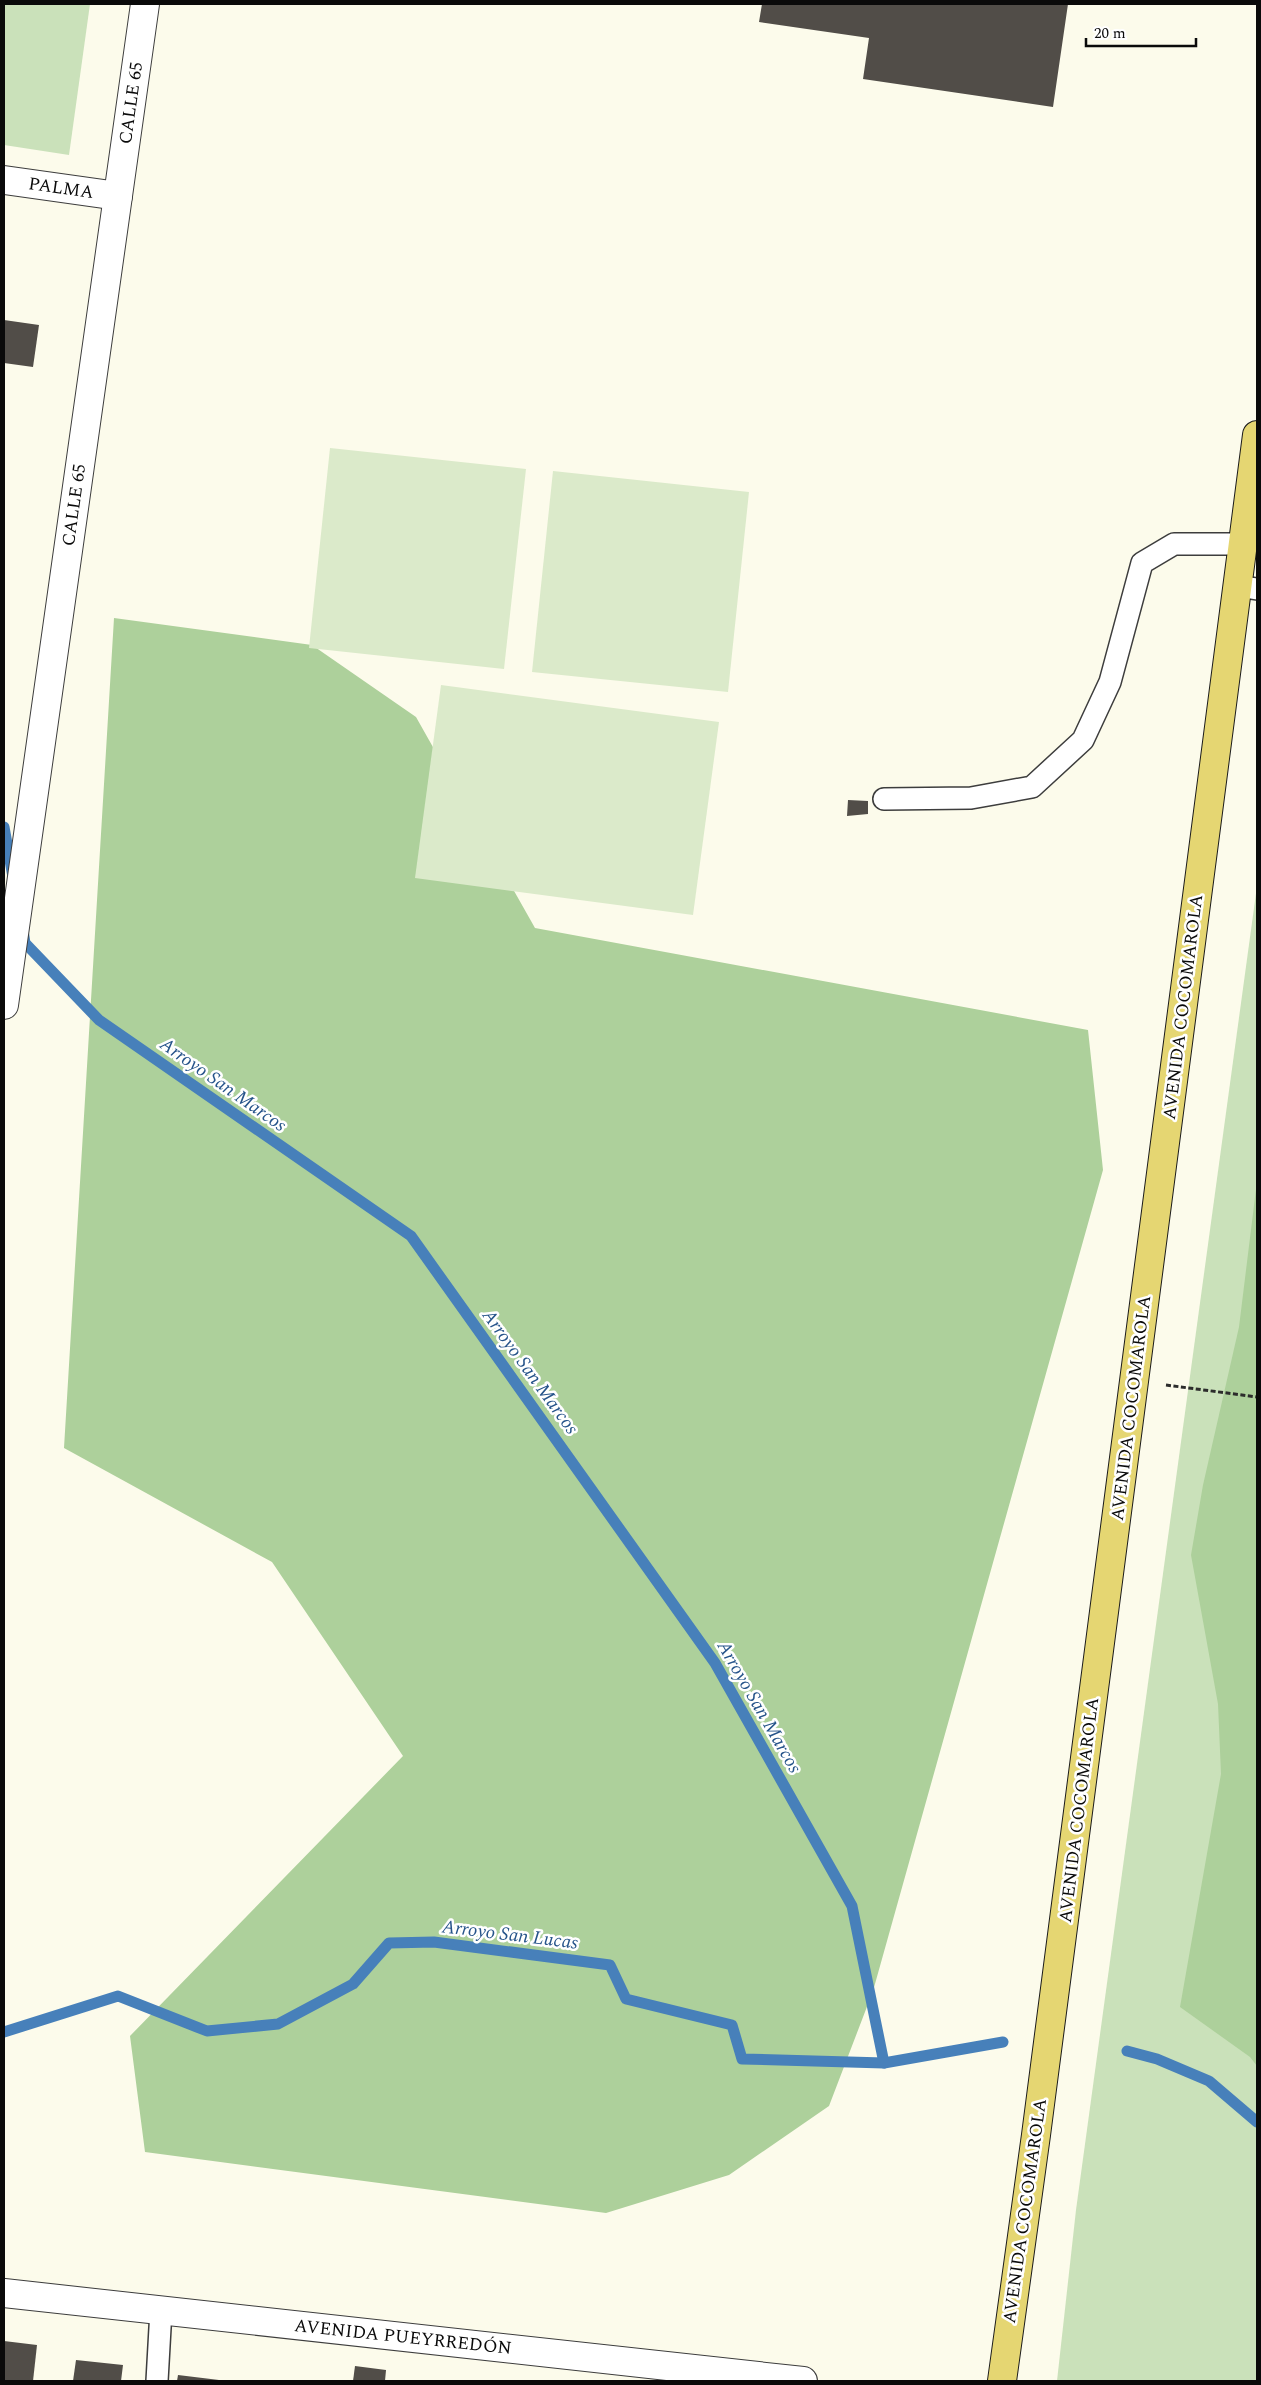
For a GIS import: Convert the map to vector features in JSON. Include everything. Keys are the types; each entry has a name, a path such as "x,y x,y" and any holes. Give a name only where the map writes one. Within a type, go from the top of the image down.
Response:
{"main road":[{"name":"AVENIDA COCOMAROLA","path":"1002,2381 1134,1380 1248,588 1244,544 1257,435"}],"street":[{"name":"CALLE 65","path":"4,1005 7,959 28,833 145,4"},
{"name":"PALMA","path":"4,180 118,196"},
{"name":"AVENIDA PUEYRREDÓN","path":"4,2293 803,2381"}],"lane":[{"path":"884,799 971,798 1032,786 1083,740 1110,682 1142,563 1174,544 1244,544"},
{"path":"156,2381 162,2310"}],"path":[{"path":"1134,1380 1257,1398"}],"green space":[{"path":"4,4 90,4 69,155 4,145"},
{"path":"330,448 526,469 504,669 309,648"},
{"path":"553,471 749,492 728,692 532,672"},
{"path":"114,618 312,645 416,717 535,928 1088,1030 1103,1170 873,1991 829,2106 729,2175 606,2213 145,2152 130,2036 403,1756 272,1562 64,1448"},
{"path":"441,685 719,722 693,915 415,878"},
{"path":"1257,886 1257,2381 1057,2381 1076,2210"},
{"path":"1257,1181 1257,2066 1250,2057 1180,2007 1221,1774 1218,1704 1191,1555 1203,1485 1239,1327"}],"building":[{"path":"762,4 1068,4 1053,107 863,79 869,38 759,22"},
{"path":"4,320 39,325 33,367 4,363"},
{"path":"848,800 868,801 868,814 847,816"},
{"path":"4,2341 37,2345 33,2381 4,2381"},
{"path":"76,2360 123,2365 121,2381 73,2381"},
{"path":"355,2366 386,2370 385,2381 353,2381"},
{"path":"178,2375 219,2380 219,2381 177,2381"}],"waterway":[{"name":"Arroyo San Marcos","path":"4,827 13,877"},
{"name":"Arroyo San Marcos","path":"23,930 25,943 99,1020 411,1236 715,1663 852,1906 884,2063"},
{"name":"Arroyo San Lucas","path":"4,2032 118,1996 207,2031 278,2024 353,1984 389,1943 434,1942 610,1965 626,1999 732,2025 742,2059 884,2063 1003,2042"},
{"name":"Arroyo San Lucas","path":"1127,2051 1157,2059 1209,2081 1257,2122"}]}
